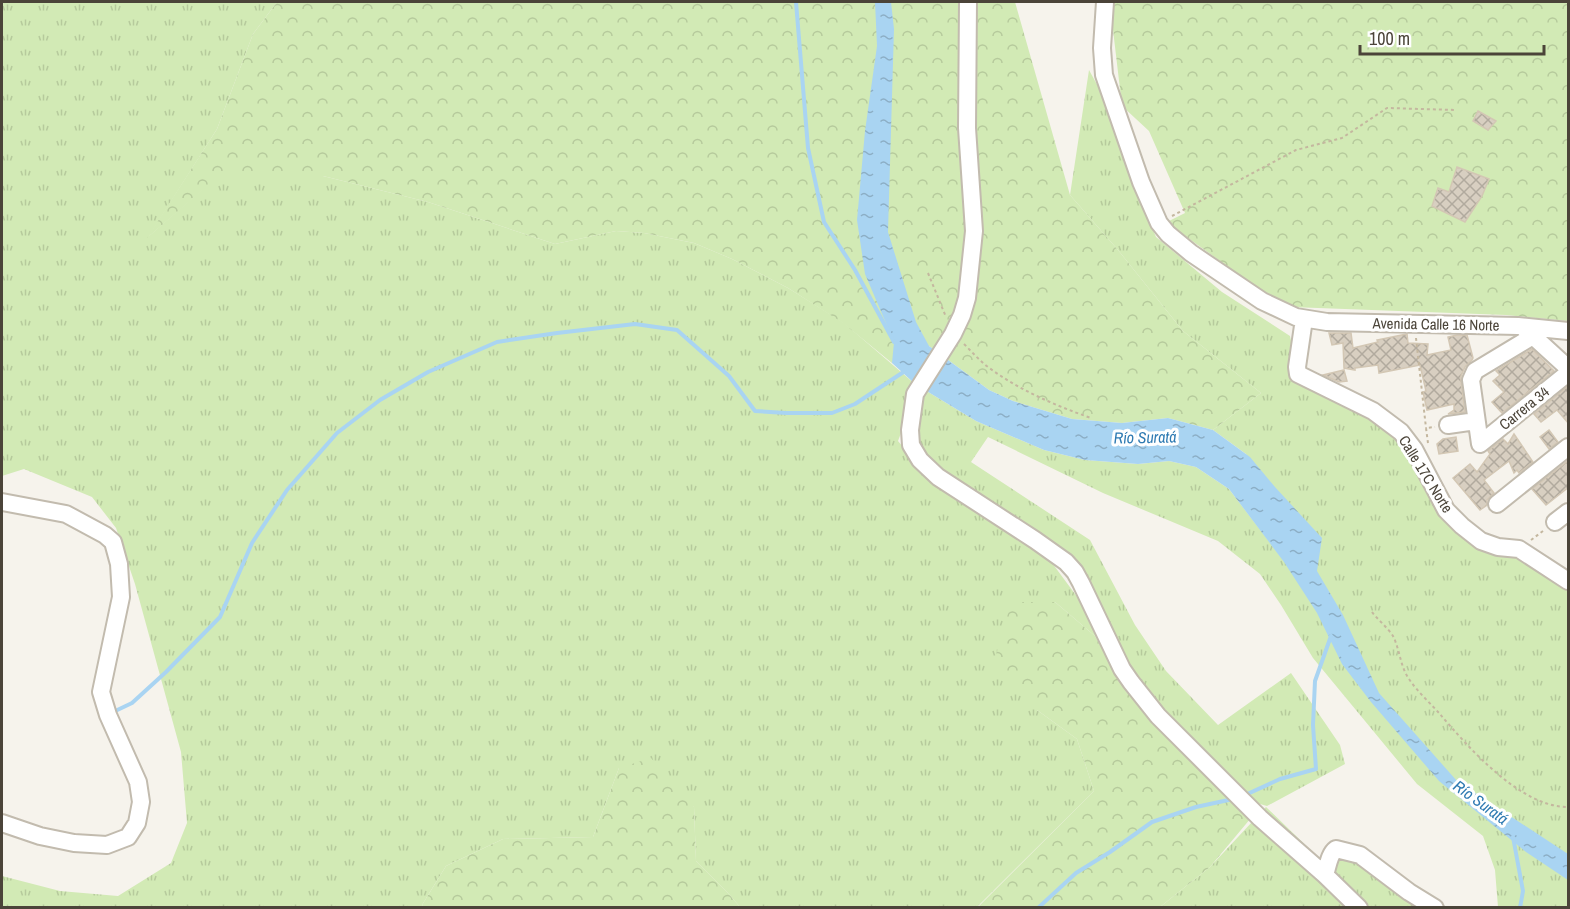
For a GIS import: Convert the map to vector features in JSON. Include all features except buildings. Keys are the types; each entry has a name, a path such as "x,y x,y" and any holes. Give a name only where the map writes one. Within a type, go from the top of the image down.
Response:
{"street":[{"path":"968,2 967,128 974,231 967,298 953,334 915,394 910,445 920,460 938,477 1066,562 1081,583 1126,676 1158,716 1260,818 1359,908"},
{"name":"Avenida Calle 16 Norte","path":"1105,2 1102,48 1104,75 1154,215 1168,234 1220,274 1262,301 1304,319 1328,322 1518,326 1569,331"},
{"name":"Calle 17C Norte","path":"1304,319 1298,374 1373,411 1401,432 1414,449 1446,510 1481,541 1498,547 1519,549 1569,581"},
{"path":"1518,326 1533,336 1569,368"},
{"path":"1448,425 1476,421 1471,380 1475,372 1533,336"},
{"name":"Carrera 34","path":"1476,421 1480,444 1569,373"},
{"path":"1497,504 1569,447"},
{"path":"2,502 66,514 105,535 113,542 119,564 121,597 102,692 108,715 138,782 141,802 137,823 128,837 106,845 74,843 40,836 2,823"},
{"path":"1325,875 1333,851 1336,849 1356,853 1435,908"}],"path":[{"path":"1159,223 1296,150 1342,138 1387,108 1456,111"},
{"path":"928,273 953,334 987,366 1024,390 1062,408 1091,418"},
{"path":"1416,343 1429,449"},
{"path":"1426,428 1448,425"},
{"path":"1519,549 1562,517"},
{"path":"1372,612 1392,636 1409,679 1463,741 1494,772 1535,800 1556,807 1569,807"}],"green space":[{"path":"2,2 277,2 253,34 217,129 149,236 219,175 323,176 428,202 555,244 616,231 644,233 694,243 732,259 788,288 844,323 915,384 976,421 1044,450 1085,460 1138,464 1169,461 1196,467 1229,489 1284,561 1246,454 1213,430 1261,393 1183,331 1070,195 1089,70 1105,99 1136,190 1156,237 1222,292 1290,336 1297,367 1402,432 1460,529 1519,549 1568,581 1568,907 1498,907 1495,870 1483,836 1417,784 1313,658 1260,574 1218,541 1103,493 988,437 971,462 1090,540 1135,625 1166,671 1218,725 1291,673 1340,745 1345,764 1267,806 1239,798 1122,683 1095,636 1055,602 1037,710 1077,739 1094,791 977,907 740,907 696,861 694,807 619,768 593,837 503,839 446,866 422,905 423,907 2,907 2,876 60,891 118,896 171,863 187,823 181,752 135,584 116,528 92,497 24,469 2,476","holes":["913,401 920,463 919,466 898,441","1038,544 1062,564 1081,595 1092,628 1078,598"]},
{"path":"277,2 1015,2 1070,195 1183,331 1261,393 1213,430 1168,418 1122,423 1072,419 1013,401 989,390 929,346 892,363 843,323 788,288 732,259 694,243 644,233 616,231 555,244 428,202 323,176 219,176 147,238 217,129 253,34"},
{"path":"1113,2 1568,2 1568,321 1506,315 1291,307 1252,284 1167,222 1185,213 1149,131 1122,106 1111,13"},
{"path":"1011,602 1055,602 1095,636 1122,683 1239,798 1261,806 1210,867 1160,907 977,908 1094,791 1077,739 1037,710 992,669"},
{"path":"651,758 694,807 696,861 740,907 423,907 422,905 446,866 503,839 593,837 619,768"},
{"path":"1266,807 1326,865 1334,849 1434,907 1160,907 1210,867"}],"water":[{"name":"Río Suratá","path":"875,2 891,2 894,29 888,232 916,322 929,346 989,390 1013,401 1072,419 1122,423 1168,418 1213,430 1250,457 1322,538 1317,571 1343,615 1379,693 1457,781 1568,854 1568,880 1526,852 1439,781 1371,702 1342,664 1317,613 1284,562 1229,489 1196,467 1169,461 1138,464 1085,460 1044,450 976,421 915,384 892,363 894,342 865,274 857,220 865,131 877,46"}],"waterway":[{"path":"796,2 808,148 824,222 855,270 894,342"},
{"path":"111,713 132,703 220,617 252,543 287,490 337,433 380,400 428,372 497,342 635,324 677,330 729,376 755,411 832,413 855,404 905,371"},
{"path":"1243,796 1280,779 1316,769 1313,725 1315,681 1331,636"},
{"path":"1038,908 1076,873 1152,822 1196,807 1233,799"},
{"path":"1513,837 1523,891 1520,908"}]}
